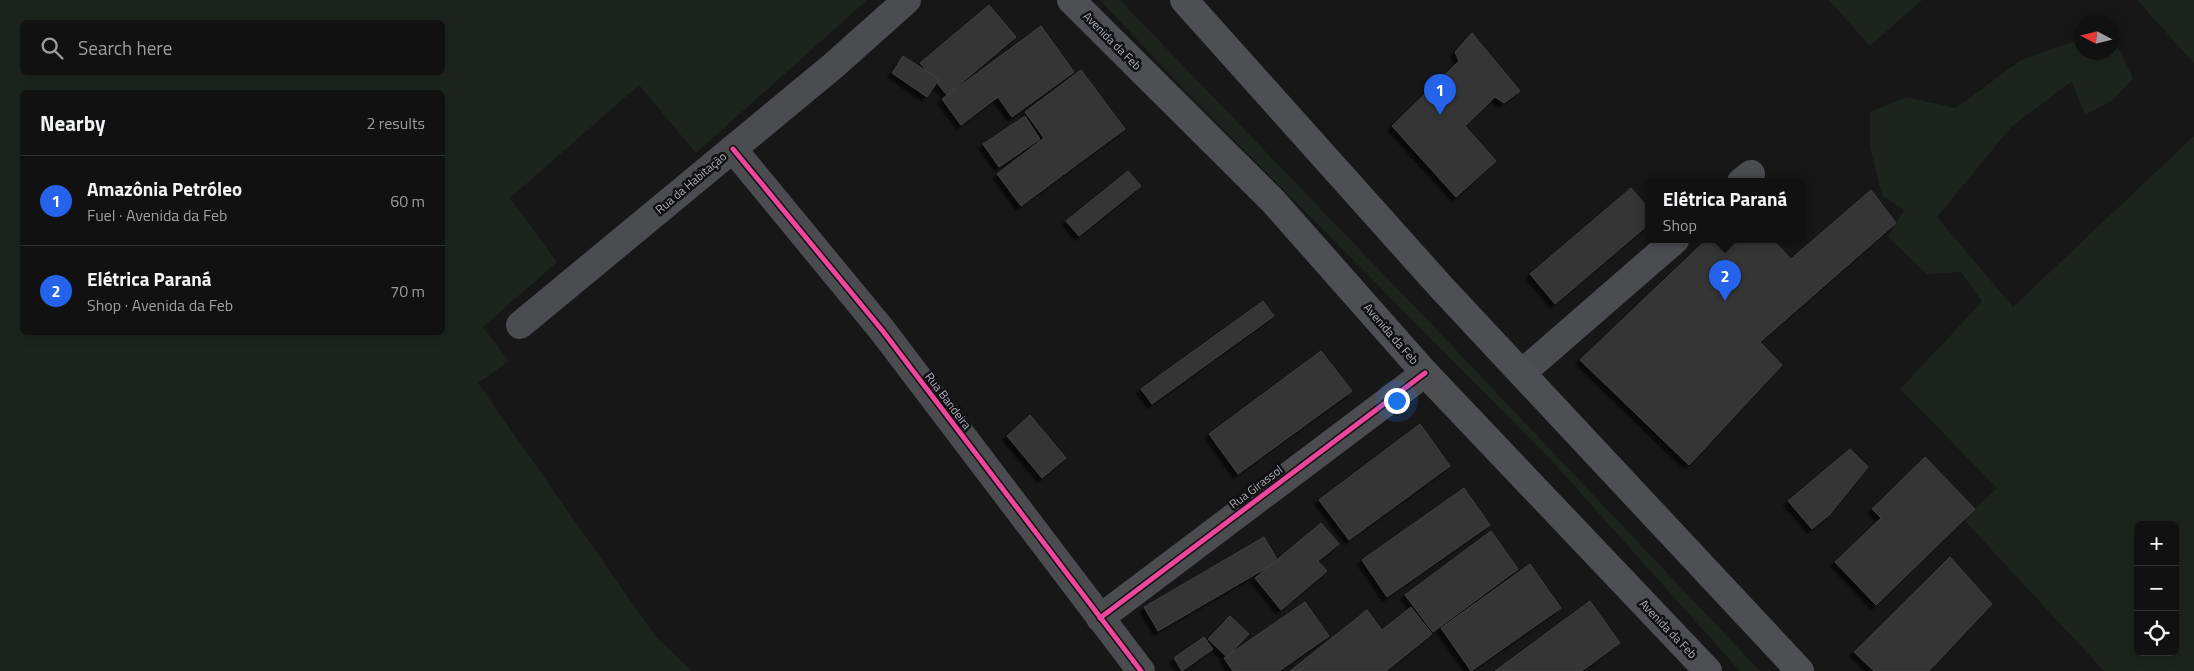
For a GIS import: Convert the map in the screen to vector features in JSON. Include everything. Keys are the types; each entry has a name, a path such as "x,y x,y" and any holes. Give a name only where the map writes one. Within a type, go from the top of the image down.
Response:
{"main road":[{"name":"Avenida da Feb","path":"1071,0 1273,201 1425,373 1708,671"},
{"path":"1184,0 1434,279 1800,671"}],"street":[{"name":"Rua da Habitação","path":"520,326 832,66 907,0"},
{"name":"Rua Bandeira","path":"732,149 882,330 1141,671"},
{"path":"1522,373 1673,243"},
{"name":"Rua Girassol","path":"1100,618 1425,373"}],"shaded area":[{"path":"0,0 867,0 696,153 639,85 510,198 557,262 483,327 509,361 478,383 656,637 692,671 0,671"},
{"path":"1100,0 1120,0 1438,331 1760,671 1740,671 1552,461 1180,85"},
{"path":"1829,0 1922,0 1870,46"},
{"path":"2137,0 2194,0 2194,63"},
{"path":"2074,41 2074,60 2119,60 2119,50 2133,78 2113,100 2085,115 2072,81 2012,126 1937,217 2013,307 2194,136 2194,671 2104,671 1964,520 1997,488 1900,389 1982,302 1961,272 1927,274 1888,237 1904,210 1882,195 1870,148 1870,112 1906,97 1956,108 2021,60"}],"building":[{"path":"989,5 1016,37 947,95 920,63"},
{"path":"1041,26 1074,72 1012,117 998,97 961,125 942,99"},
{"path":"1472,33 1520,91 1504,103 1495,97 1465,126 1496,161 1456,197 1392,126 1459,61 1455,52"},
{"path":"903,56 939,79 927,97 892,73"},
{"path":"1081,70 1125,129 1021,206 997,174 1044,138 1025,112"},
{"path":"1025,116 1040,139 999,167 983,144"},
{"path":"1128,171 1141,186 1079,236 1066,221"},
{"path":"1631,188 1645,204 1645,227 1555,304 1530,274"},
{"path":"1871,190 1896,223 1760,342 1782,365 1689,465 1580,360 1703,243 1776,243 1791,259"},
{"path":"1263,301 1274,316 1152,404 1141,389"},
{"path":"1321,351 1352,391 1238,474 1209,434"},
{"path":"1030,415 1066,458 1042,478 1007,436"},
{"path":"1420,424 1450,466 1349,540 1319,500"},
{"path":"1850,449 1868,467 1830,514 1812,529 1788,501"},
{"path":"1925,457 1975,509 1876,605 1835,562 1881,518 1872,509"},
{"path":"1464,488 1490,525 1387,597 1362,560"},
{"path":"1321,523 1339,544 1318,561 1327,571 1281,610 1255,578"},
{"path":"1491,531 1518,569 1433,632 1405,595"},
{"path":"1264,537 1278,561 1158,631 1144,607"},
{"path":"1950,557 1992,604 1929,671 1874,671 1854,652"},
{"path":"1530,564 1561,608 1471,671 1441,628"},
{"path":"1590,601 1620,643 1582,671 1495,671"},
{"path":"1305,602 1329,636 1279,671 1233,671 1224,658"},
{"path":"1411,607 1432,634 1386,671 1290,671 1367,610 1382,630"},
{"path":"1230,616 1249,634 1227,657 1208,639"},
{"path":"1204,637 1213,649 1182,671 1174,658"}],"cycle path":[{"path":"733,149 882,330 1141,671"},
{"path":"1100,618 1425,373"}],"place":[{"name":"Amazônia Petróleo","path":"1440,115"},
{"name":"Elétrica Paraná","path":"1725,301"}]}
